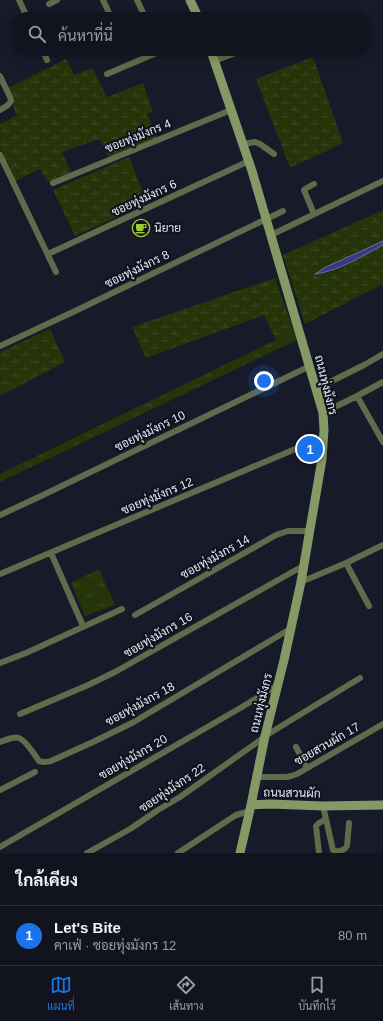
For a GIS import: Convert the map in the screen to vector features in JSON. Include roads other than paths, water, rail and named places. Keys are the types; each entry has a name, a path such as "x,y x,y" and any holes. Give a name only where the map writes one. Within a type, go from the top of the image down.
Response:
{"street":[{"path":"19,0 25,12"},
{"path":"49,4 57,0"},
{"path":"103,0 109,12"},
{"path":"137,0 143,12"},
{"path":"190,0 196,12"},
{"path":"45,56 47,60"},
{"path":"107,74 149,56"},
{"name":"ถนนทุ่งมังกร","path":"212,56 249,161 310,366 323,413 324,430 322,459 301,582 284,660 265,736 250,808"},
{"path":"214,61 228,56"},
{"path":"0,76 11,101 0,110"},
{"name":"ซอยทุ่งมังกร 4","path":"53,183 231,110"},
{"path":"243,144 255,142 274,154"},
{"path":"0,155 56,272"},
{"name":"ซอยทุ่งมังกร 6","path":"48,254 249,161"},
{"path":"271,235 383,181"},
{"path":"314,184 304,190 314,214"},
{"name":"ซอยทุ่งมังกร 8","path":"0,346 282,211"},
{"path":"316,389 383,354"},
{"name":"ซอยทุ่งมังกร 10","path":"0,515 310,366"},
{"path":"323,413 383,382"},
{"path":"357,396 383,442"},
{"name":"ซอยทุ่งมังกร 12","path":"0,574 300,447 308,444 323,448"},
{"name":"ซอยทุ่งมังกร 14","path":"135,615 276,536 288,531 309,531"},
{"path":"301,582 383,545"},
{"path":"51,553 83,626"},
{"path":"346,563 369,606"},
{"name":"ซอยทุ่งมังกร 16","path":"20,714 115,672 303,566"},
{"path":"0,663 26,653 122,609"},
{"name":"ซอยทุ่งมังกร 18","path":"0,742 11,738 20,738 39,760 42,762 51,761 132,723 290,629"},
{"name":"ซอยทุ่งมังกร 22","path":"87,853 130,829 180,797 259,742 265,736 360,678"},
{"name":"ซอยทุ่งมังกร 20","path":"0,847 278,685"},
{"name":"ซอยสวนผัก 17","path":"256,777 291,776 383,724"},
{"path":"296,747 307,768"},
{"path":"0,790 34,772"},
{"name":"ถนนสวนผัก","path":"240,853 250,808 270,804 323,806 383,805"},
{"path":"323,806 334,852 345,849 347,846 348,822"},
{"path":"178,853 236,815 250,808"},
{"path":"319,853 316,826 326,819"}],"place":[{"name":"นิยาย","path":"141,228"},
{"name":"Let's Bite","path":"310,449"}]}
